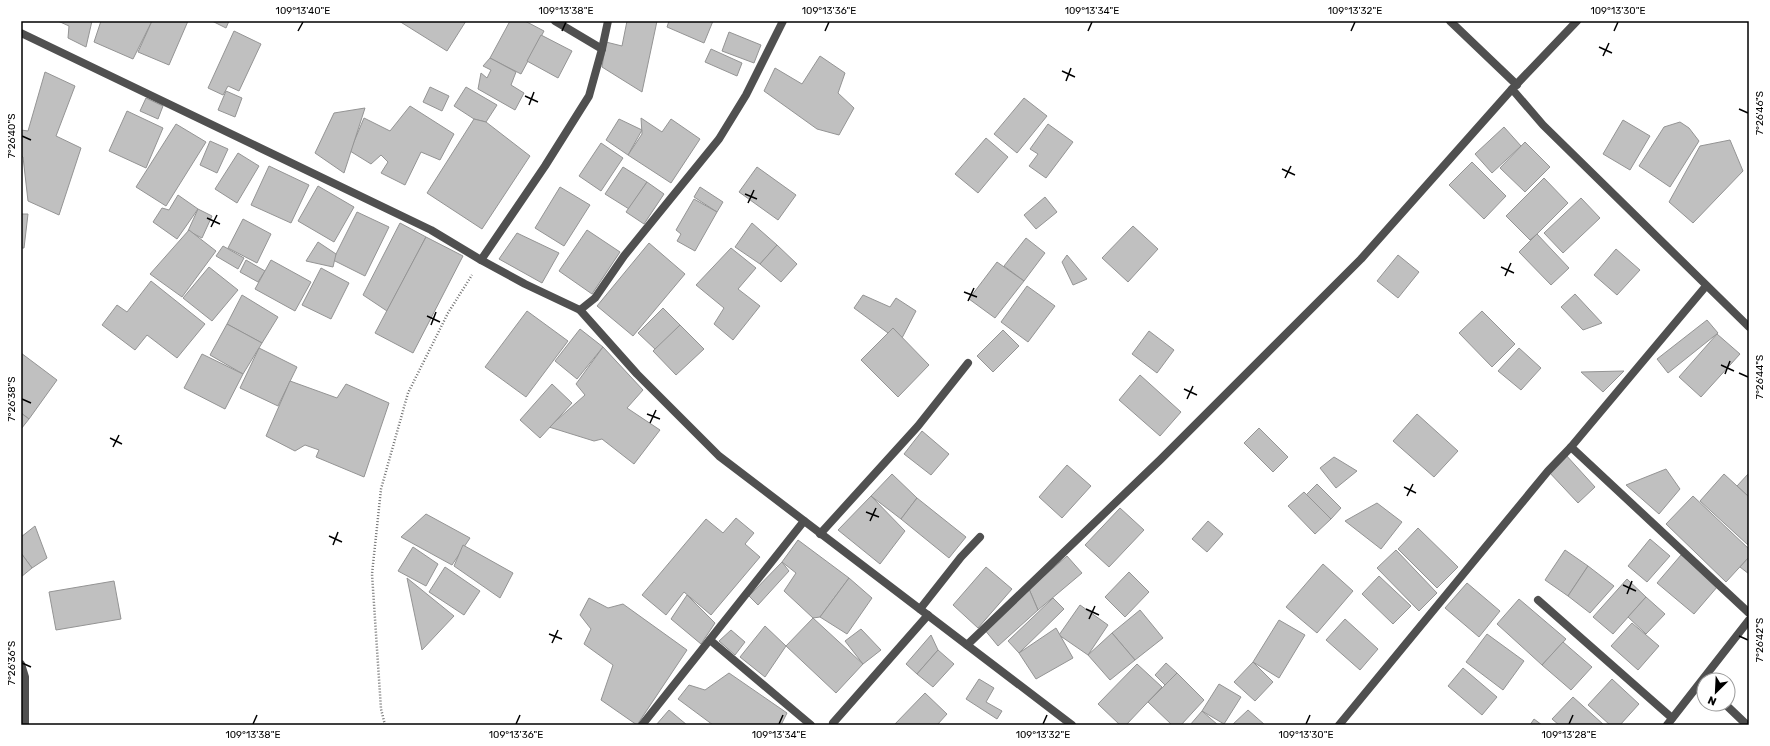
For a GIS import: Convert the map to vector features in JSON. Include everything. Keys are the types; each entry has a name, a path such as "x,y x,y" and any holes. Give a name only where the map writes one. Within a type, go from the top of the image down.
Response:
{"street":[{"path":"555,21 602,49"},
{"path":"484,262 589,96 608,21"},
{"path":"580,310 595,298 624,256 719,139 746,95 783,21"},
{"path":"1450,21 1515,87 1543,124 1749,327"},
{"path":"967,645 1160,460 1361,259 1515,87 1577,21"},
{"path":"21,33 431,230 484,262 525,284 580,310 637,374 719,456 1072,725"},
{"path":"1339,725 1548,471 1571,447 1706,286"},
{"path":"820,534 918,426 968,363"},
{"path":"1571,447 1749,613"},
{"path":"642,725 804,521"},
{"path":"920,609 961,557 980,537"},
{"path":"1538,600 1672,718"},
{"path":"833,723 928,615"},
{"path":"1710,672 1749,620"},
{"path":"710,640 811,725"},
{"path":"21,664 25,677 25,725"},
{"path":"1667,725 1696,690"},
{"path":"1733,712 1747,725"}],"path":[{"path":"385,725 381,709 372,574 380,489 408,393 448,313 484,262"}],"building":[{"path":"58,21 92,21 86,47 68,38 69,26"},
{"path":"101,21 152,21 133,59 94,42"},
{"path":"152,21 188,21 169,65 138,52"},
{"path":"212,21 229,21 226,28"},
{"path":"399,21 466,21 447,51"},
{"path":"510,21 525,21 544,31 521,74 490,58"},
{"path":"627,21 657,21 642,92 602,67 606,42 622,46"},
{"path":"669,21 713,21 704,43 667,27"},
{"path":"234,31 261,44 239,91 228,86 223,95 208,88"},
{"path":"729,32 761,45 754,63 722,51"},
{"path":"541,35 572,51 558,78 527,61"},
{"path":"711,49 742,63 737,76 705,62"},
{"path":"820,56 845,73 838,93 854,108 839,135 817,129 764,91 775,68 802,84"},
{"path":"490,58 516,72 511,85 524,93 515,110 478,89 481,73 487,78 491,70 483,66"},
{"path":"45,72 75,86 56,136 81,148 59,215 28,201 23,157 21,156 21,130 28,131"},
{"path":"430,87 449,96 442,111 423,102"},
{"path":"466,87 497,105 486,122 474,119 454,106"},
{"path":"226,91 242,98 235,117 218,110"},
{"path":"146,98 163,106 158,119 140,111"},
{"path":"1024,98 1047,116 1017,153 994,134"},
{"path":"410,106 454,134 440,160 421,152 405,185 381,173 388,162 381,155 371,164 350,151 364,118 390,131"},
{"path":"365,108 344,173 315,153 334,113"},
{"path":"127,111 163,128 146,168 109,151"},
{"path":"641,118 662,132 671,119 700,139 671,183 628,155 642,134"},
{"path":"474,119 486,122 530,156 482,229 427,193"},
{"path":"619,119 642,130 628,155 606,140"},
{"path":"1623,120 1650,136 1630,170 1603,154"},
{"path":"1680,122 1689,128 1699,141 1670,187 1639,166 1664,127"},
{"path":"176,124 206,142 166,206 136,187"},
{"path":"1048,124 1073,142 1046,178 1029,166 1038,154 1030,149"},
{"path":"1504,127 1521,146 1492,173 1475,154"},
{"path":"986,138 1008,157 978,193 955,174"},
{"path":"1730,140 1743,171 1693,223 1669,202 1700,146"},
{"path":"210,141 228,149 217,173 200,165"},
{"path":"1525,142 1550,167 1525,192 1500,168"},
{"path":"601,143 623,158 601,191 579,176"},
{"path":"238,153 259,166 237,203 215,189"},
{"path":"1472,162 1506,196 1484,219 1449,185"},
{"path":"269,166 309,185 291,223 251,205"},
{"path":"623,167 647,182 629,209 605,194"},
{"path":"757,167 796,195 778,220 739,192"},
{"path":"1544,178 1568,203 1530,240 1506,216"},
{"path":"647,182 664,194 644,224 626,212"},
{"path":"318,186 354,207 334,242 298,221"},
{"path":"560,187 590,205 564,246 535,228"},
{"path":"700,187 723,202 717,212 694,197"},
{"path":"178,195 198,209 177,239 153,222 162,208 169,210"},
{"path":"1045,197 1057,212 1036,229 1024,215"},
{"path":"1581,198 1600,218 1563,253 1544,233"},
{"path":"694,199 717,212 695,251 677,241 681,234 676,230"},
{"path":"198,209 212,216 202,238 188,231"},
{"path":"357,212 389,227 365,276 333,260"},
{"path":"21,214 28,214 24,248 21,248"},
{"path":"243,219 271,234 257,263 228,248"},
{"path":"400,223 426,237 387,311 363,295"},
{"path":"752,223 777,245 760,264 735,247"},
{"path":"1133,226 1158,249 1128,282 1102,258"},
{"path":"189,230 216,251 182,297 150,274"},
{"path":"587,230 620,252 592,294 559,271"},
{"path":"517,233 559,253 542,283 499,259"},
{"path":"1537,234 1569,268 1551,285 1519,252"},
{"path":"426,237 463,256 413,353 375,333"},
{"path":"1026,238 1045,253 1024,281 1004,266"},
{"path":"318,242 336,254 333,267 306,261"},
{"path":"649,243 685,274 633,336 597,306"},
{"path":"777,245 797,264 781,282 760,264"},
{"path":"223,246 244,258 238,269 216,256"},
{"path":"731,248 756,268 738,289 760,306 733,340 714,324 724,308 696,285"},
{"path":"1616,249 1640,270 1617,295 1594,275"},
{"path":"1067,255 1087,279 1073,285 1062,262"},
{"path":"1398,255 1419,272 1398,298 1377,281"},
{"path":"246,260 265,271 258,282 240,272"},
{"path":"271,260 311,282 295,311 255,289"},
{"path":"997,262 1024,281 995,318 969,299"},
{"path":"209,267 238,290 212,321 183,298"},
{"path":"321,268 349,283 331,319 302,305"},
{"path":"151,281 205,324 177,358 147,335 135,350 102,325 117,305 127,312"},
{"path":"1027,286 1055,306 1028,342 1001,322"},
{"path":"1575,294 1602,323 1583,330 1561,307"},
{"path":"242,295 278,317 262,343 227,324"},
{"path":"863,295 890,307 896,298 916,311 902,338 893,328 888,333 854,308"},
{"path":"663,308 680,325 656,350 638,333"},
{"path":"527,311 568,341 526,397 485,367"},
{"path":"1482,311 1515,344 1492,367 1459,333"},
{"path":"1707,320 1718,333 1668,373 1657,359"},
{"path":"227,324 262,343 243,374 210,355"},
{"path":"680,325 704,349 676,375 653,351"},
{"path":"893,328 929,365 898,397 861,360"},
{"path":"580,329 603,347 577,379 555,361"},
{"path":"1003,330 1019,346 993,372 977,356"},
{"path":"1149,331 1174,350 1157,373 1132,354"},
{"path":"1717,334 1740,354 1701,397 1679,377"},
{"path":"603,347 643,390 627,408 660,430 634,464 602,439 594,441 549,427 585,395 576,384"},
{"path":"259,348 297,367 278,406 240,388"},
{"path":"1519,348 1541,368 1521,390 1498,371"},
{"path":"21,353 57,380 29,419 21,413"},
{"path":"202,354 243,374 225,409 184,388"},
{"path":"1624,371 1603,392 1581,372"},
{"path":"1140,375 1181,412 1160,436 1119,400"},
{"path":"290,381 337,398 346,384 389,403 364,477 316,457 319,450 305,445 295,451 266,436"},
{"path":"552,384 572,403 540,438 520,420"},
{"path":"21,413 29,419 21,429"},
{"path":"1417,414 1458,451 1434,477 1393,441"},
{"path":"1259,428 1288,457 1273,472 1244,443"},
{"path":"922,431 949,454 931,475 904,454"},
{"path":"1565,454 1595,487 1578,503 1548,471"},
{"path":"1334,457 1357,471 1336,488 1320,468"},
{"path":"1067,465 1091,486 1062,518 1039,497"},
{"path":"1666,469 1680,489 1659,514 1626,485"},
{"path":"1749,473 1749,497 1737,486"},
{"path":"892,474 917,498 901,519 871,496"},
{"path":"1724,474 1749,497 1748,545 1700,501"},
{"path":"1317,484 1341,508 1331,519 1306,495"},
{"path":"1304,492 1331,519 1315,534 1288,506"},
{"path":"871,496 905,531 880,564 838,530"},
{"path":"1693,496 1749,549 1749,557 1726,582 1666,524"},
{"path":"917,498 966,537 949,558 901,519"},
{"path":"1377,503 1402,522 1381,549 1345,521"},
{"path":"1120,508 1144,530 1109,567 1085,545"},
{"path":"426,514 470,538 452,565 401,537"},
{"path":"736,518 754,533 745,544 760,557 711,615 684,592 666,615 642,595 706,519 723,533"},
{"path":"1208,521 1223,534 1207,552 1192,539"},
{"path":"35,526 47,558 32,568 21,553 21,537"},
{"path":"1418,528 1458,567 1437,588 1398,549"},
{"path":"1650,539 1670,556 1647,582 1628,566"},
{"path":"798,540 849,578 820,617 813,618 784,591 796,573 782,562"},
{"path":"463,545 513,573 500,598 454,566"},
{"path":"413,547 438,564 426,586 398,571"},
{"path":"1396,550 1437,593 1419,611 1377,568"},
{"path":"1565,550 1588,566 1568,596 1545,580"},
{"path":"21,553 32,568 21,577"},
{"path":"1681,555 1718,586 1694,614 1657,583"},
{"path":"1067,556 1082,573 1038,610 1029,589"},
{"path":"1749,557 1749,574 1740,567"},
{"path":"782,562 789,571 758,605 749,596"},
{"path":"1323,564 1353,591 1317,633 1286,607"},
{"path":"1588,566 1614,586 1590,613 1568,596"},
{"path":"445,567 480,591 464,615 429,592"},
{"path":"986,567 1012,589 978,628 953,605"},
{"path":"1129,572 1149,592 1125,617 1105,597"},
{"path":"1379,576 1411,606 1393,624 1362,594"},
{"path":"407,578 454,616 422,650"},
{"path":"849,578 872,598 847,634 820,617"},
{"path":"1627,579 1646,597 1613,634 1593,617"},
{"path":"114,581 121,619 56,630 49,592"},
{"path":"1467,583 1500,611 1479,637 1445,608"},
{"path":"1029,589 1038,610 998,646 984,629"},
{"path":"687,595 715,623 701,644 671,619"},
{"path":"1646,597 1665,614 1646,634 1628,617"},
{"path":"589,598 608,608 623,604 687,650 637,725 601,700 613,665 584,644 591,629 580,615"},
{"path":"1053,598 1064,609 1019,653 1008,641"},
{"path":"1519,599 1566,639 1542,665 1497,624"},
{"path":"1080,605 1108,625 1088,655 1059,635"},
{"path":"1140,610 1163,638 1135,660 1112,633"},
{"path":"813,618 863,664 836,693 786,646"},
{"path":"1345,619 1378,649 1360,670 1326,640"},
{"path":"1279,620 1305,635 1279,678 1253,662"},
{"path":"1632,623 1659,646 1638,670 1611,646"},
{"path":"765,626 786,646 765,677 740,657"},
{"path":"1056,628 1073,658 1036,679 1019,653"},
{"path":"861,629 881,650 863,664 845,641"},
{"path":"731,630 745,642 735,655 719,641"},
{"path":"1112,633 1135,660 1110,680 1088,655"},
{"path":"1487,634 1524,661 1503,690 1466,662"},
{"path":"931,635 938,650 917,674 906,664"},
{"path":"1563,642 1592,667 1571,690 1542,665"},
{"path":"938,650 954,664 933,687 917,674"},
{"path":"1253,662 1273,682 1255,701 1234,682"},
{"path":"1166,663 1177,673 1165,685 1155,675"},
{"path":"1137,664 1162,687 1126,725 1120,725 1098,704"},
{"path":"1463,668 1497,697 1482,715 1448,686"},
{"path":"729,673 787,713 781,725 713,725 678,699 689,685 705,690"},
{"path":"1177,673 1204,700 1181,725 1172,725 1148,702"},
{"path":"979,679 994,688 986,702 1002,711 997,719 966,699"},
{"path":"1612,679 1639,704 1620,725 1610,725 1588,705"},
{"path":"1219,684 1241,697 1224,724 1202,711"},
{"path":"925,693 947,714 937,725 894,725"},
{"path":"1573,697 1604,725 1559,725 1552,719"},
{"path":"669,710 687,725 656,725"},
{"path":"1248,710 1265,725 1232,725"},
{"path":"1202,711 1218,725 1190,725"},
{"path":"1534,719 1542,725 1530,725"}]}
